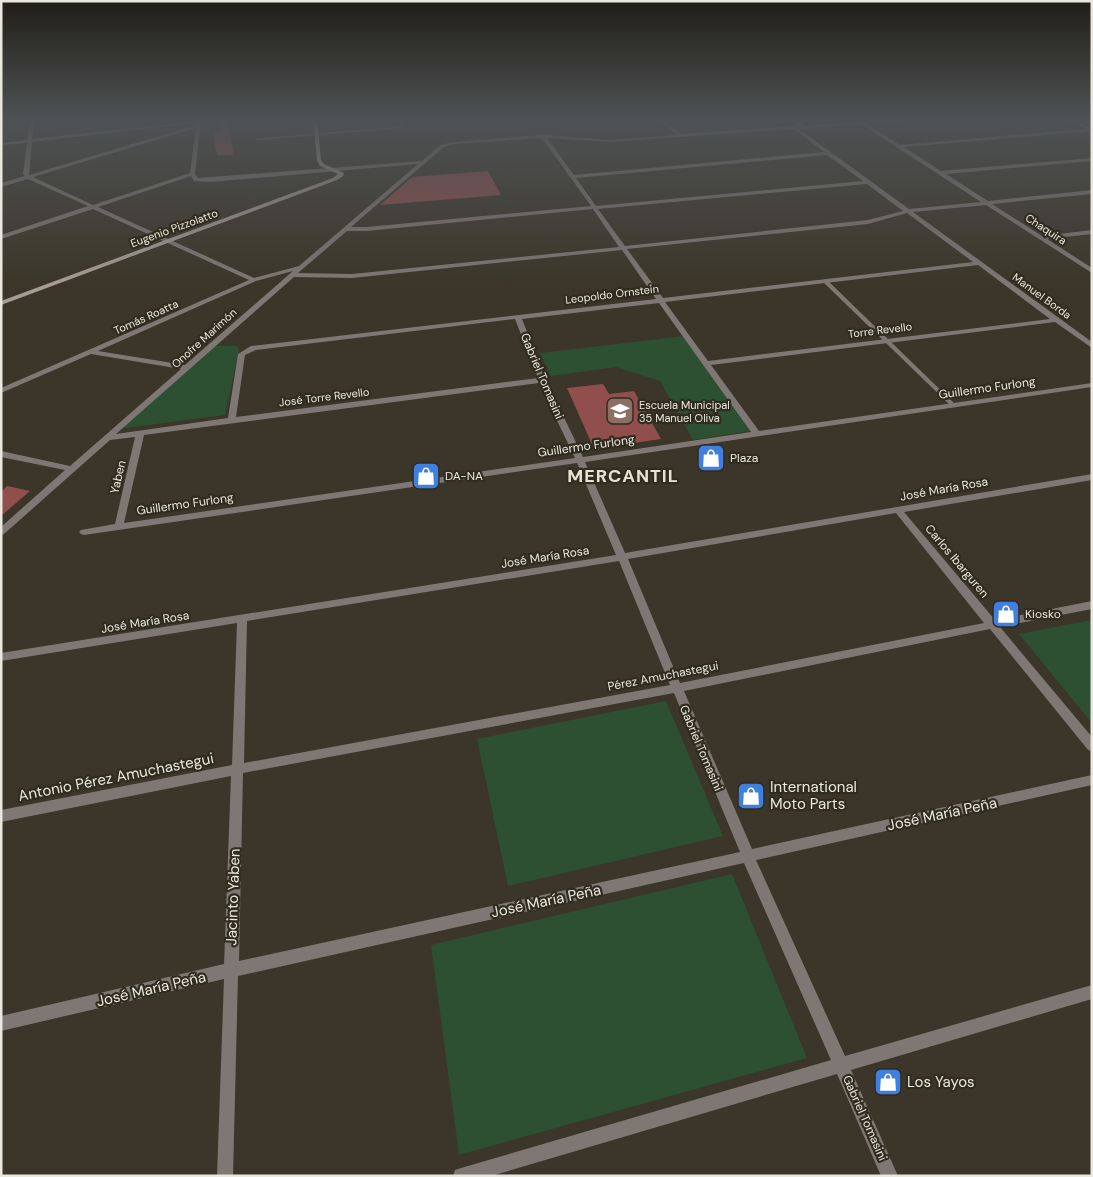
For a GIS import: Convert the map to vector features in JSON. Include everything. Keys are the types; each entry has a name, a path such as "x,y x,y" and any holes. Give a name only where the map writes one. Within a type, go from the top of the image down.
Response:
{"main road":[{"path":"335,179 340,174"},
{"name":"Eugenio Pizzolatto","path":"1,303 335,179"}],"street":[{"path":"26,174 28,177 92,207 254,280"},
{"path":"1,183 16,181 37,174"},
{"path":"1,237 192,174 196,180 211,180 284,174"},
{"path":"335,179 349,174"},
{"name":"Onofre Marimón","path":"1,532 408,174"},
{"path":"571,174 756,433"},
{"path":"573,177 606,174"},
{"path":"857,174 908,211"},
{"name":"Chaquira","path":"942,174 1092,271"},
{"path":"346,229 868,182"},
{"path":"292,275 352,276 623,248 868,222 908,211 1092,192"},
{"name":"Manuel Borda","path":"908,211 1092,346"},
{"path":"1041,238 1092,232"},
{"name":"Leopoldo Ornstein","path":"232,420 242,354 247,350 980,263"},
{"name":"Tomás Roatta","path":"1,390 254,280 275,272 301,267"},
{"name":"Gabriel Tomasini","path":"518,318 542,380 580,460 622,557 748,856 842,1064 890,1176"},
{"name":"Torre Revello","path":"706,363 1056,320"},
{"path":"1080,338 1092,336"},
{"path":"91,352 187,368"},
{"name":"José Torre Revello","path":"108,438 542,380"},
{"name":"Guillermo Furlong","path":"84,532 1092,385"},
{"name":"Yaben","path":"119,526 140,433"},
{"path":"1,454 71,470"},
{"name":"José María Rosa","path":"1,657 622,557 1092,477"},
{"name":"Carlos Ibarguren","path":"898,509 1092,746"},
{"name":"Pérez Amuchastegui","path":"238,769 676,688 1092,606"},
{"name":"Jacinto Yaben","path":"225,1176 242,619"},
{"name":"Antonio Pérez Amuchastegui","path":"1,816 238,769"},
{"name":"José María Peña","path":"1,1024 231,970 1092,780"},
{"path":"461,1176 1092,992"}],"lane":[{"path":"825,281 953,405"}],"green space":[{"path":"684,336 750,431 693,440 660,381 616,367 551,376 540,353"},
{"path":"211,346 237,346 239,349 225,415 118,429"},
{"path":"1092,620 1092,723 1019,634"},
{"path":"666,701 723,836 508,886 477,739"},
{"path":"732,874 807,1058 459,1155 431,945"}],"building":[{"path":"451,174 490,174 501,195 380,205 412,177"},
{"path":"603,384 609,394 634,391 661,439 594,449 567,388"},
{"path":"7,486 30,491 1,516 1,492"}],"place":[{"name":"Escuela Municipal 35 Manuel Oliva","path":"620,411"},
{"name":"Plaza","path":"711,458"},
{"name":"DA-NA","path":"426,476"},
{"name":"Kiosko","path":"1006,614"},
{"name":"International Moto Parts","path":"751,796"},
{"name":"Los Yayos","path":"888,1082"}],"district":[{"name":"MERCANTIL","path":"623,476"}]}
